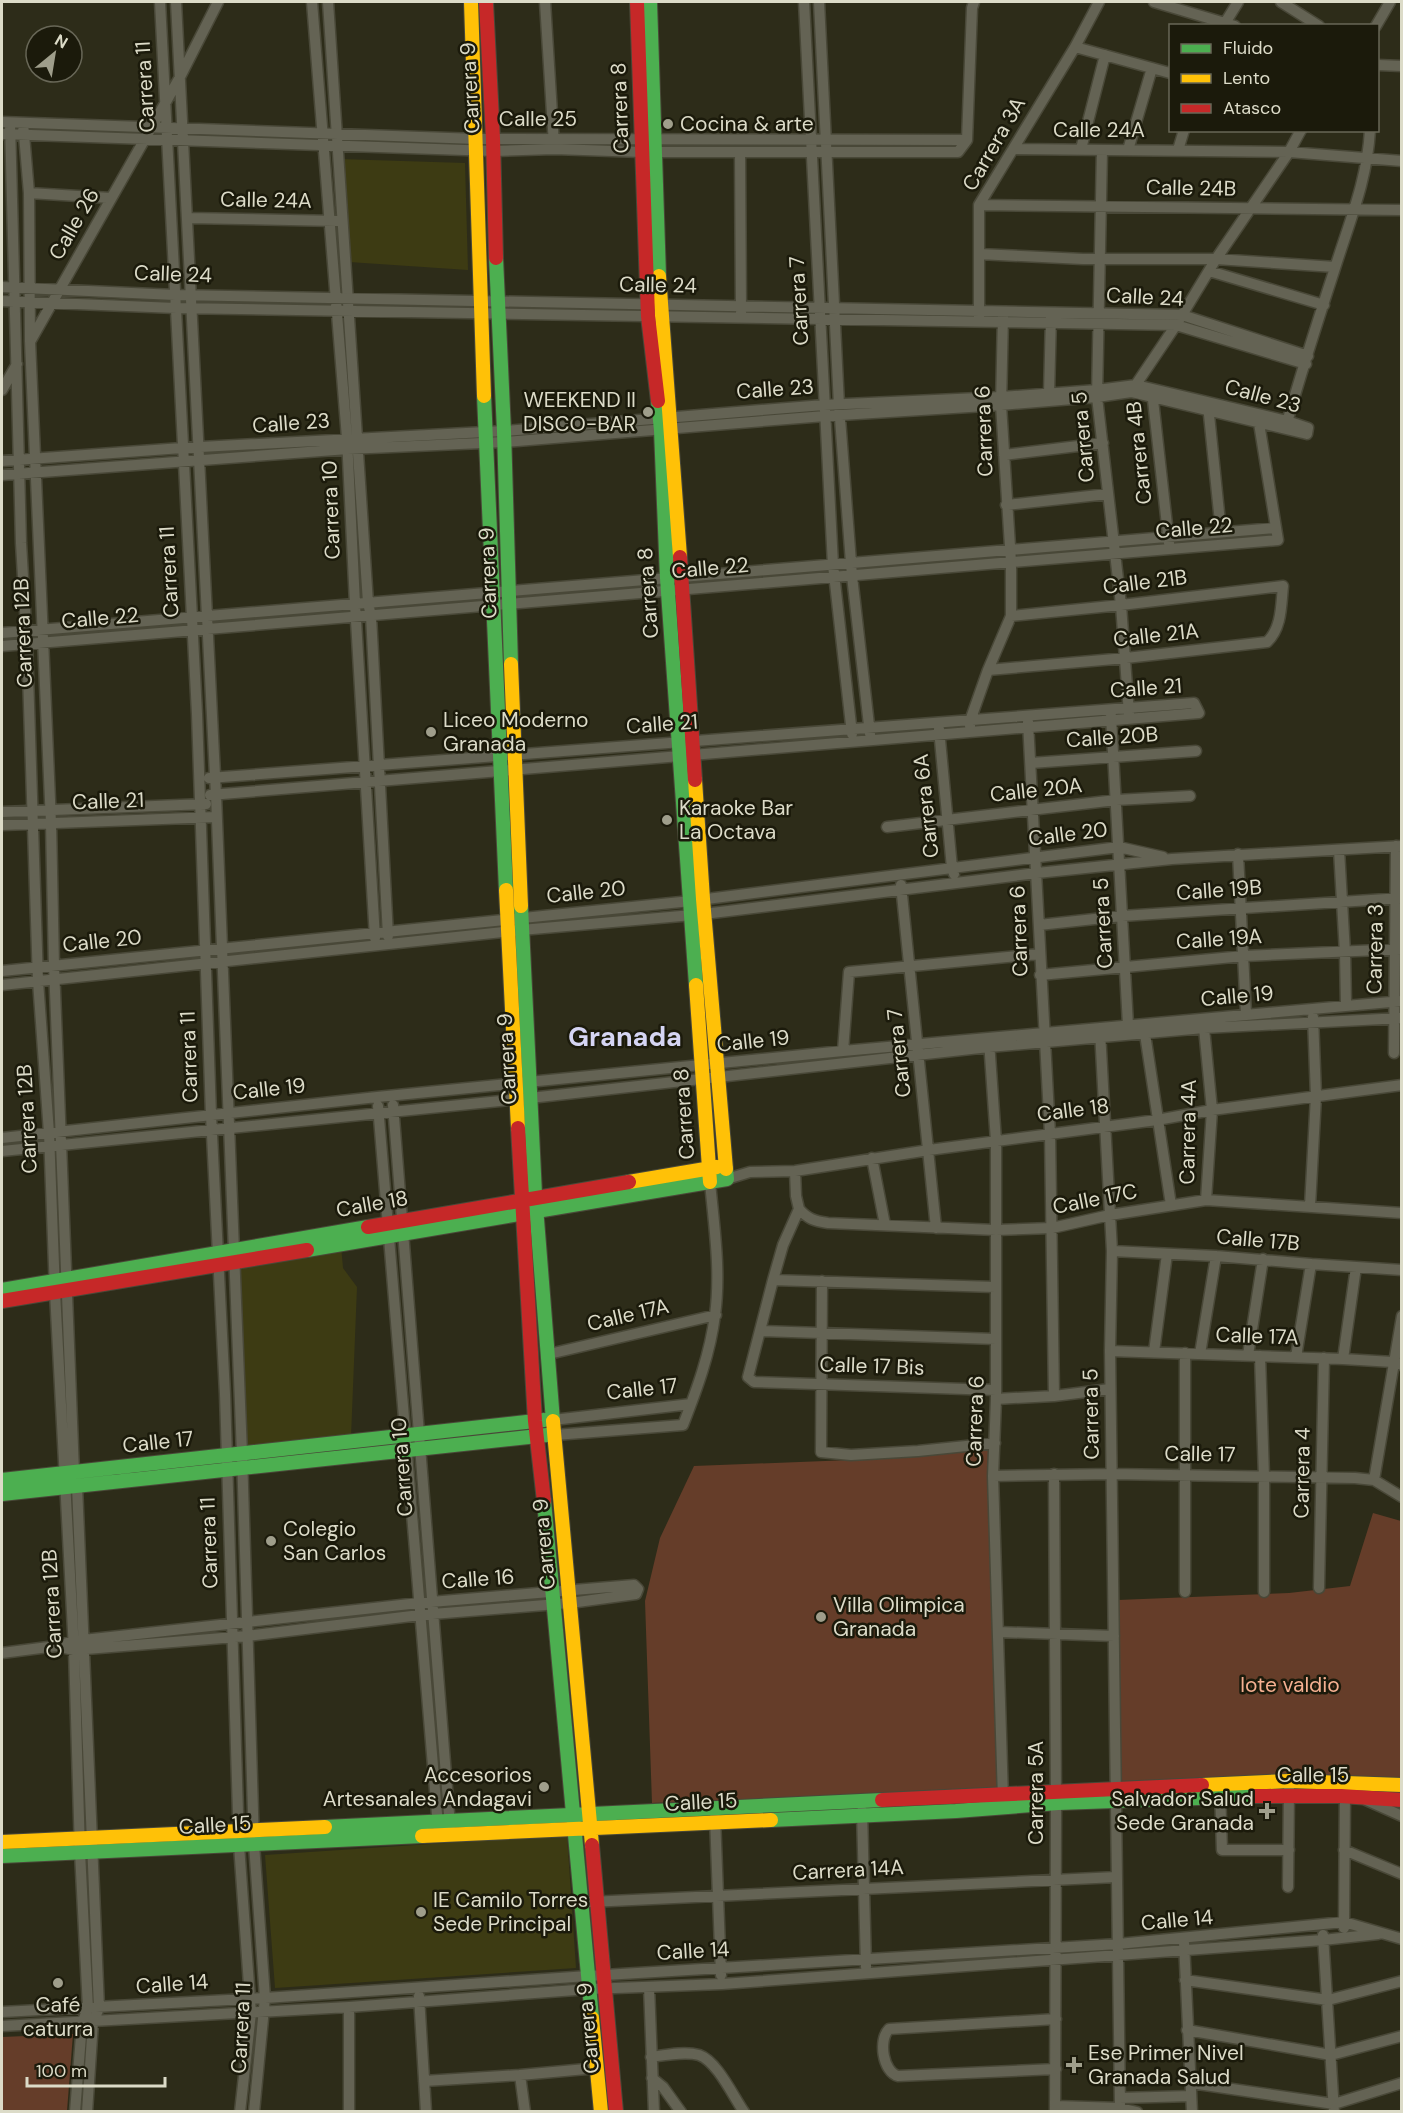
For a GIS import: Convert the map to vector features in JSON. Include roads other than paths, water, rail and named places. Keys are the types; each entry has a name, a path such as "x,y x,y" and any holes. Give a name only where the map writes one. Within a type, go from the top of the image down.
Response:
{"street":[{"name":"Carrera 11","path":"160,2 200,800 211,1115 225,1394 238,1838 251,2013 240,2112"},
{"name":"Carrera 11","path":"176,2 215,777 242,1454 254,1837 265,1998 254,2112"},
{"name":"Carrera 11","path":"180,77 218,2"},
{"name":"Carrera 10","path":"312,2 336,310 371,615 389,945"},
{"name":"Carrera 10","path":"328,2 349,311 355,604 376,946"},
{"name":"Carrera 9","path":"471,2 493,599 507,755 516,770 515,925"},
{"name":"Carrera 9","path":"486,2 510,598 507,755 501,771 515,925 523,1098 536,1205 553,1420 616,2112"},
{"path":"545,2 554,144"},
{"name":"Carrera 8","path":"637,2 648,145 654,310 682,583 686,749"},
{"name":"Carrera 8","path":"648,145 650,2"},
{"name":"Carrera 7","path":"804,2 833,564 853,742"},
{"name":"Carrera 7","path":"819,2 840,410 852,576 870,741"},
{"name":"Carrera 3A","path":"979,316 979,206 1075,47 1099,2"},
{"path":"1154,2 1230,24 1238,2"},
{"path":"1281,2 1316,24"},
{"path":"1377,24 1389,2"},
{"path":"967,140 972,4"},
{"path":"1075,47 1169,73"},
{"path":"1081,149 1105,56"},
{"path":"317,65 332,63"},
{"path":"1379,65 1401,66"},
{"path":"1128,150 1152,68"},
{"name":"Calle 26","path":"2,390 180,77"},
{"name":"Calle 25","path":"6,122 337,134 493,145 648,145 811,139 967,140"},
{"name":"Carrera 12B","path":"6,122 15,302 18,460 34,824 38,981 61,1285 79,1646 93,2008 88,2022 75,2112"},
{"name":"Carrera 12B","path":"23,123 29,193 30,341 51,823 61,1145 61,1285"},
{"path":"1178,150 1183,132"},
{"path":"1133,388 1300,132"},
{"path":"1307,360 1355,209 1368,158 1370,132"},
{"name":"Calle 25","path":"6,135 323,146 477,144"},
{"name":"Calle 25","path":"648,145 740,152 958,152 967,140"},
{"name":"Calle 24A","path":"1013,149 1288,152 1401,161"},
{"name":"Carrera 5","path":"1102,150 1097,394 1121,605 1129,714"},
{"path":"740,152 741,312"},
{"path":"29,193 111,198"},
{"name":"Calle 24B","path":"979,206 1401,210"},
{"name":"Calle 24A","path":"188,218 343,221"},
{"path":"979,254 1216,260 1335,267"},
{"path":"1209,271 1324,305"},
{"name":"Calle 24","path":"2,287 175,295 348,298 482,307"},
{"name":"Calle 24","path":"2,302 349,311 498,307 1179,320 1307,360"},
{"name":"Carrera 6","path":"1003,317 1001,401 1011,562 1011,616"},
{"path":"1049,394 1051,318"},
{"name":"Calle 23","path":"2,461 182,448 353,444 504,436 824,410 1097,394 1133,388 1286,425 1307,360"},
{"name":"Carrera 4B","path":"1152,393 1170,549"},
{"name":"Calle 23","path":"1001,401 1049,394 1097,394"},
{"path":"1208,407 1221,532"},
{"path":"1258,418 1276,528"},
{"name":"Carrera 8","path":"666,424 667,584 686,749 710,1071 726,1173"},
{"path":"1004,454 1103,443"},
{"name":"Calle 23","path":"2,475 200,461 353,444"},
{"path":"1006,505 1108,494"},
{"name":"Calle 22","path":"2,633 368,603 493,599 682,583 852,576 1278,540 1276,528 833,564 682,583"},
{"path":"21,543 39,543"},
{"name":"Calle 21B","path":"1011,616 1283,586"},
{"name":"Calle 21A","path":"988,670 1126,658 1267,642 1274,635 1278,625 1283,586"},
{"name":"Calle 22","path":"2,646 356,617 493,599"},
{"path":"970,732 970,720 1011,616"},
{"name":"Calle 21","path":"199,779 507,755 870,741 970,732 1028,722 1129,714 1199,713 1194,704 1129,714"},
{"name":"Carrera 5","path":"1111,715 1128,1025"},
{"name":"Calle 21","path":"2,812 215,799 366,782 516,770 852,729 970,720 1028,722"},
{"name":"Carrera 6","path":"1028,722 1050,1134 1054,1396"},
{"name":"Carrera 6A","path":"939,723 938,735 952,868 958,883"},
{"name":"Calle 20B","path":"1031,763 1196,751"},
{"name":"Calle 20A","path":"887,827 1116,801 1190,796"},
{"name":"Calle 21","path":"2,825 216,817"},
{"name":"Calle 20","path":"2,971 375,932 515,925 901,890 1172,859 1399,846"},
{"name":"Carrera 3","path":"1394,1053 1398,1018 1399,846"},
{"path":"201,848 217,847"},
{"name":"Calle 20","path":"697,907 952,868 1119,847 1172,859"},
{"path":"1339,850 1346,1005"},
{"path":"1238,854 1246,1014"},
{"name":"Carrera 7","path":"900,876 936,1228"},
{"name":"Calle 19B","path":"1039,925 1122,916 1398,898"},
{"name":"Calle 20","path":"2,985 389,945 515,925"},
{"name":"Calle 19A","path":"1040,975 1244,956 1398,949"},
{"path":"840,1051 849,972 1039,954"},
{"name":"Calle 19","path":"1100,1032 1128,1025 1398,1001"},
{"path":"1310,1206 1316,1096 1312,1008"},
{"name":"Calle 19","path":"2,1138 522,1083 814,1067 863,1062 919,1050 1100,1032 1145,1034 1204,1028 1398,1018"},
{"name":"Carrera 4A","path":"1204,1028 1212,1110 1206,1200"},
{"name":"Carrera 5","path":"1100,1032 1112,1251 1110,1389 1120,2103"},
{"path":"1145,1034 1171,1205"},
{"name":"Carrera 6","path":"989,1042 996,1141 996,1395 993,1476 1003,1800"},
{"path":"862,1050 863,1062"},
{"name":"Calle 19","path":"2,1151 523,1098 840,1051 919,1050"},
{"name":"Carrera 8","path":"710,1071 710,1175"},
{"name":"Calle 18","path":"403,1227 522,1215 536,1205 710,1175 795,1171 872,1158 1401,1085"},
{"name":"Carrera 10","path":"393,1096 403,1227 420,1609 444,1828"},
{"name":"Carrera 10","path":"377,1097 388,1230 412,1435"},
{"name":"Carrera 9","path":"523,1098 521,1200 535,1421 601,2112"},
{"path":"101,1128 104,1141"},
{"path":"872,1158 885,1225"},
{"path":"383,1164 398,1164"},
{"path":"795,1171 799,1209 783,1245 760,1331 996,1339"},
{"path":"691,1404 705,1366 716,1315 718,1274 710,1175"},
{"name":"Calle 18","path":"2,1290 61,1285 388,1230 521,1200 536,1205"},
{"name":"Calle 17C","path":"799,1209 806,1217 814,1221 996,1230 1052,1228 1110,1215 1206,1200 1401,1213"},
{"name":"Calle 17B","path":"1112,1251 1263,1259 1401,1270"},
{"path":"1154,1352 1167,1254"},
{"path":"1200,1354 1216,1256"},
{"path":"1248,1355 1263,1259"},
{"path":"1296,1357 1311,1264"},
{"path":"1343,1359 1356,1267"},
{"path":"772,1280 995,1287"},
{"path":"822,1281 821,1452 851,1455 939,1450 994,1443"},
{"name":"Calle 18","path":"2,1301 61,1285"},
{"name":"Calle 17A","path":"549,1354 716,1315"},
{"path":"1374,1480 1397,1364 1401,1316"},
{"name":"Calle 17 Bis","path":"760,1331 748,1377 754,1382 996,1395"},
{"name":"Calle 17A","path":"1110,1351 1324,1358 1397,1364"},
{"path":"1185,1353 1185,1593"},
{"path":"1260,1356 1264,1477 1264,1592"},
{"name":"Carrera 4","path":"1318,1588 1324,1358"},
{"path":"996,1395 1054,1396 1110,1389"},
{"path":"225,1394 239,1393"},
{"name":"Calle 17","path":"2,1480 70,1479 226,1463 242,1454 691,1404 683,1425 538,1436 242,1469 226,1463"},
{"name":"Carrera 10","path":"413,1450 434,1613 444,1828"},
{"name":"Carrera 5A","path":"1054,1474 1056,2109"},
{"name":"Calle 17","path":"993,1476 1112,1474 1321,1476 1374,1480 1401,1497"},
{"name":"Calle 17","path":"2,1494 70,1479"},
{"name":"Calle 16","path":"2,1653 56,1646 247,1636 420,1609 433,1602 553,1598 636,1594 638,1589 634,1585 570,1597"},
{"name":"Calle 16","path":"79,1646 247,1621 420,1609 434,1613 553,1598"},
{"path":"998,1632 1114,1636"},
{"name":"Calle 15","path":"1348,1791 1401,1785"},
{"path":"1288,1887 1289,1788"},
{"name":"Calle 15","path":"2,1842 87,1845 1220,1790 1289,1788 1348,1791 1401,1800"},
{"path":"1220,1790 1222,1850 1288,1850"},
{"path":"1344,1937 1344,1850 1348,1791 1401,1816"},
{"path":"862,1809 866,1973"},
{"path":"714,1815 722,1984"},
{"name":"Calle 15","path":"2,1856 87,1845"},
{"path":"1344,1850 1401,1874"},
{"name":"Carrera 14A","path":"581,1902 1117,1877"},
{"name":"Calle 14","path":"605,1982 649,1987 722,1984 1118,1956 1184,1944 1344,1923 1401,1939"},
{"path":"1323,1926 1334,2108"},
{"name":"Calle 14","path":"2,2012 250,1999 418,1987 605,1982 721,1969 1056,1947 1323,1941 1384,1933"},
{"path":"1184,1944 1192,2112"},
{"path":"1185,1980 1328,2000 1401,1981"},
{"name":"Calle 14","path":"2,2026 349,2007 589,1982"},
{"path":"418,1987 426,2112"},
{"path":"649,1987 654,2112"},
{"path":"348,2112 349,2007"},
{"path":"1056,2019 889,2029 884,2038 886,2064 894,2075 898,2076 1056,2069"},
{"name":"Carrera 12B","path":"87,2112 88,2022"},
{"path":"1187,2030 1331,2055 1401,2036"},
{"path":"651,2057 693,2054 704,2058 713,2066 744,2112"},
{"path":"424,2081 597,2068"},
{"path":"520,2075 525,2112"},
{"path":"652,2078 663,2087 681,2112"},
{"path":"1191,2083 1334,2108 1401,2083"},
{"path":"1056,2109 1191,2096"},
{"path":"1120,2103 1137,2112"}],"place":[{"name":"Cocina & arte","path":"668,124"},
{"name":"WEEKEND II DISCO-BAR","path":"648,412"},
{"name":"Liceo Moderno Granada","path":"431,732"},
{"name":"Karaoke Bar La Octava","path":"667,820"},
{"name":"Colegio San Carlos","path":"271,1541"},
{"name":"Villa Olimpica Granada","path":"821,1617"},
{"name":"Accesorios Artesanales Andagavi","path":"544,1787"},
{"name":"Salvador Salud Sede Granada","path":"1267,1811"},
{"name":"IE Camilo Torres Sede Principal","path":"421,1912"},
{"name":"Café caturra","path":"58,1983"},
{"name":"Ese Primer Nivel Granada Salud","path":"1074,2065"}],"district":[{"name":"Granada","path":"625,1036"}],"park label":[{"name":"lote valdio","path":"1290,1685"}]}
